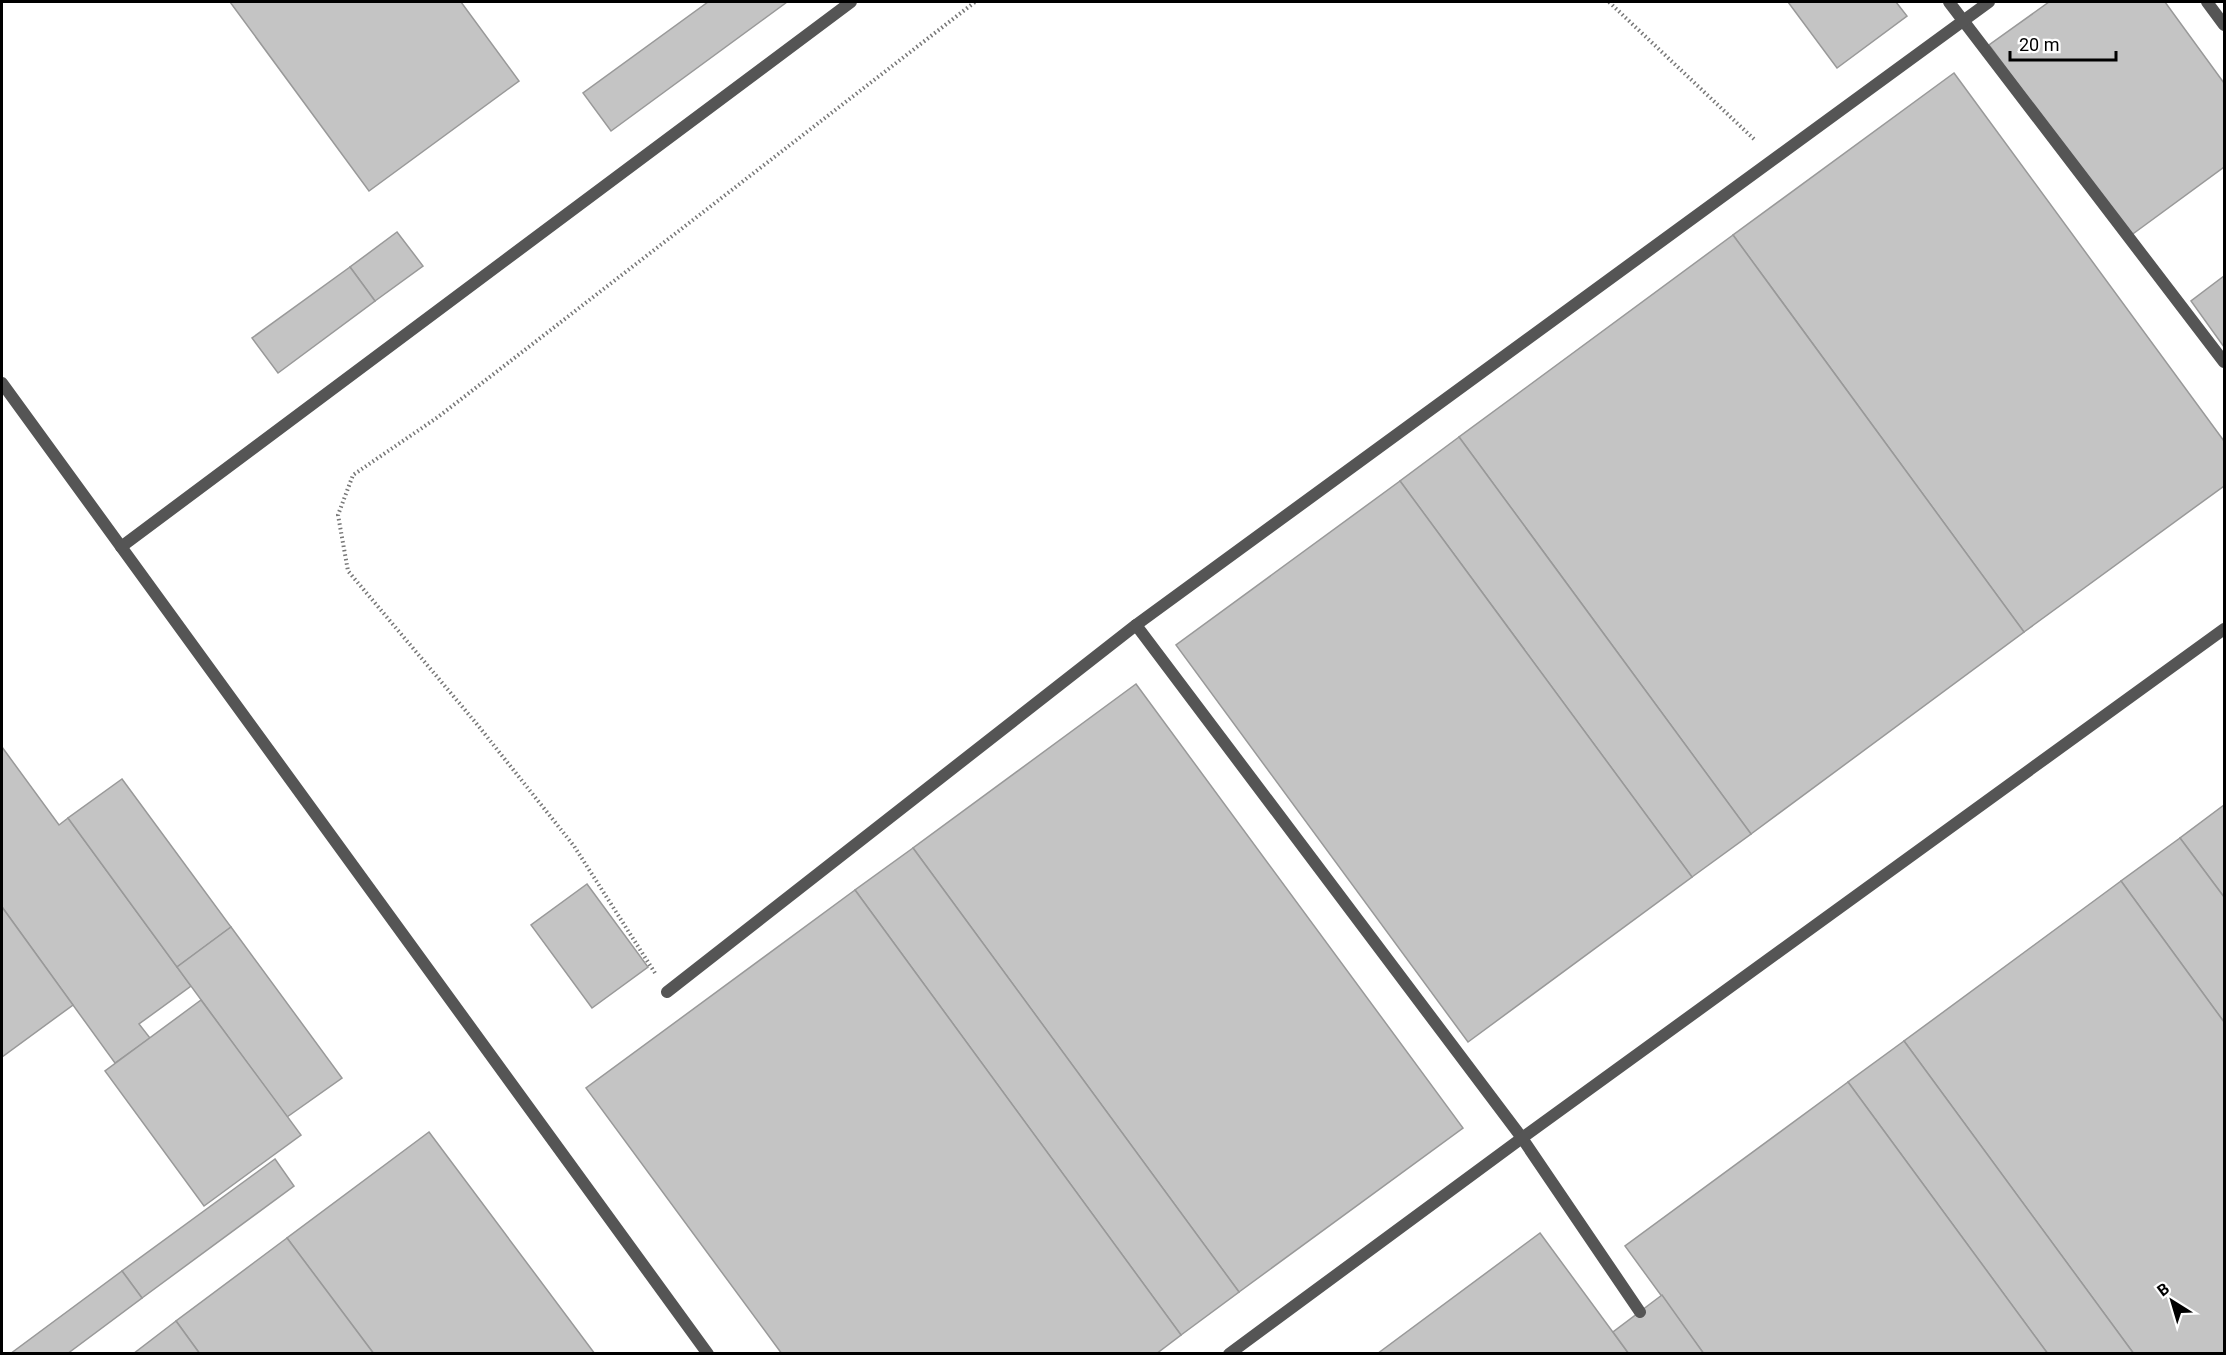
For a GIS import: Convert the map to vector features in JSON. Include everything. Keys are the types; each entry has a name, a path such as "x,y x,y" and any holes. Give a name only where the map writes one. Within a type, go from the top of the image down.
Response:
{"lane":[{"path":"121,547 851,2"},
{"path":"1949,2 2224,362"},
{"path":"667,992 1136,625 1989,2"},
{"path":"2207,2 2224,25"},
{"path":"2,383 708,1353"},
{"path":"1136,625 1522,1138 1640,1312"},
{"path":"1229,1353 2224,629"}],"path":[{"path":"667,992 574,846 476,723 348,571 338,515 353,475 438,417 975,2"},
{"path":"1609,2 1774,159"}],"building":[{"path":"230,2 461,2 519,81 369,191"},
{"path":"708,2 787,2 611,131 583,93"},
{"path":"1788,2 1896,2 1907,16 1837,68"},
{"path":"2049,2 2165,2 2224,83 2224,167 2130,236 1989,45"},
{"path":"1954,73 2224,441 2224,486 2024,632 1733,235"},
{"path":"397,232 423,266 375,301 350,267"},
{"path":"1733,235 2024,632 1751,834 1459,437"},
{"path":"350,267 375,301 278,373 252,338"},
{"path":"2224,276 2224,347 2191,301"},
{"path":"1459,437 1751,834 1692,877 1400,481"},
{"path":"1400,481 1692,877 1468,1042 1176,645"},
{"path":"1136,684 1463,1128 1239,1292 913,848"},
{"path":"2,747 59,825 68,818 191,986 139,1024 150,1038 115,1063 2,907"},
{"path":"122,779 231,927 177,967 68,818"},
{"path":"2224,805 2224,897 2180,838"},
{"path":"2180,838 2224,897 2224,1022 2121,881"},
{"path":"913,848 1239,1292 1181,1335 855,890"},
{"path":"2121,881 2224,1022 2224,1354 2134,1354 1904,1041"},
{"path":"587,884 648,967 592,1008 531,925"},
{"path":"855,890 1181,1335 1156,1354 782,1354 586,1088"},
{"path":"2,907 73,1005 2,1057"},
{"path":"231,927 342,1078 287,1117 177,967"},
{"path":"201,1000 301,1135 204,1206 105,1071"},
{"path":"1904,1041 2134,1354 2048,1354 1848,1082"},
{"path":"1848,1082 2048,1354 1704,1354 1625,1246"},
{"path":"429,1132 595,1354 374,1354 287,1238"},
{"path":"275,1159 294,1186 142,1298 122,1271"},
{"path":"1540,1233 1629,1354 1377,1354"},
{"path":"287,1238 374,1354 200,1354 176,1321"},
{"path":"122,1271 142,1298 67,1354 10,1354"},
{"path":"1662,1295 1704,1354 1629,1354 1613,1332"},
{"path":"176,1321 200,1354 133,1354"}]}
